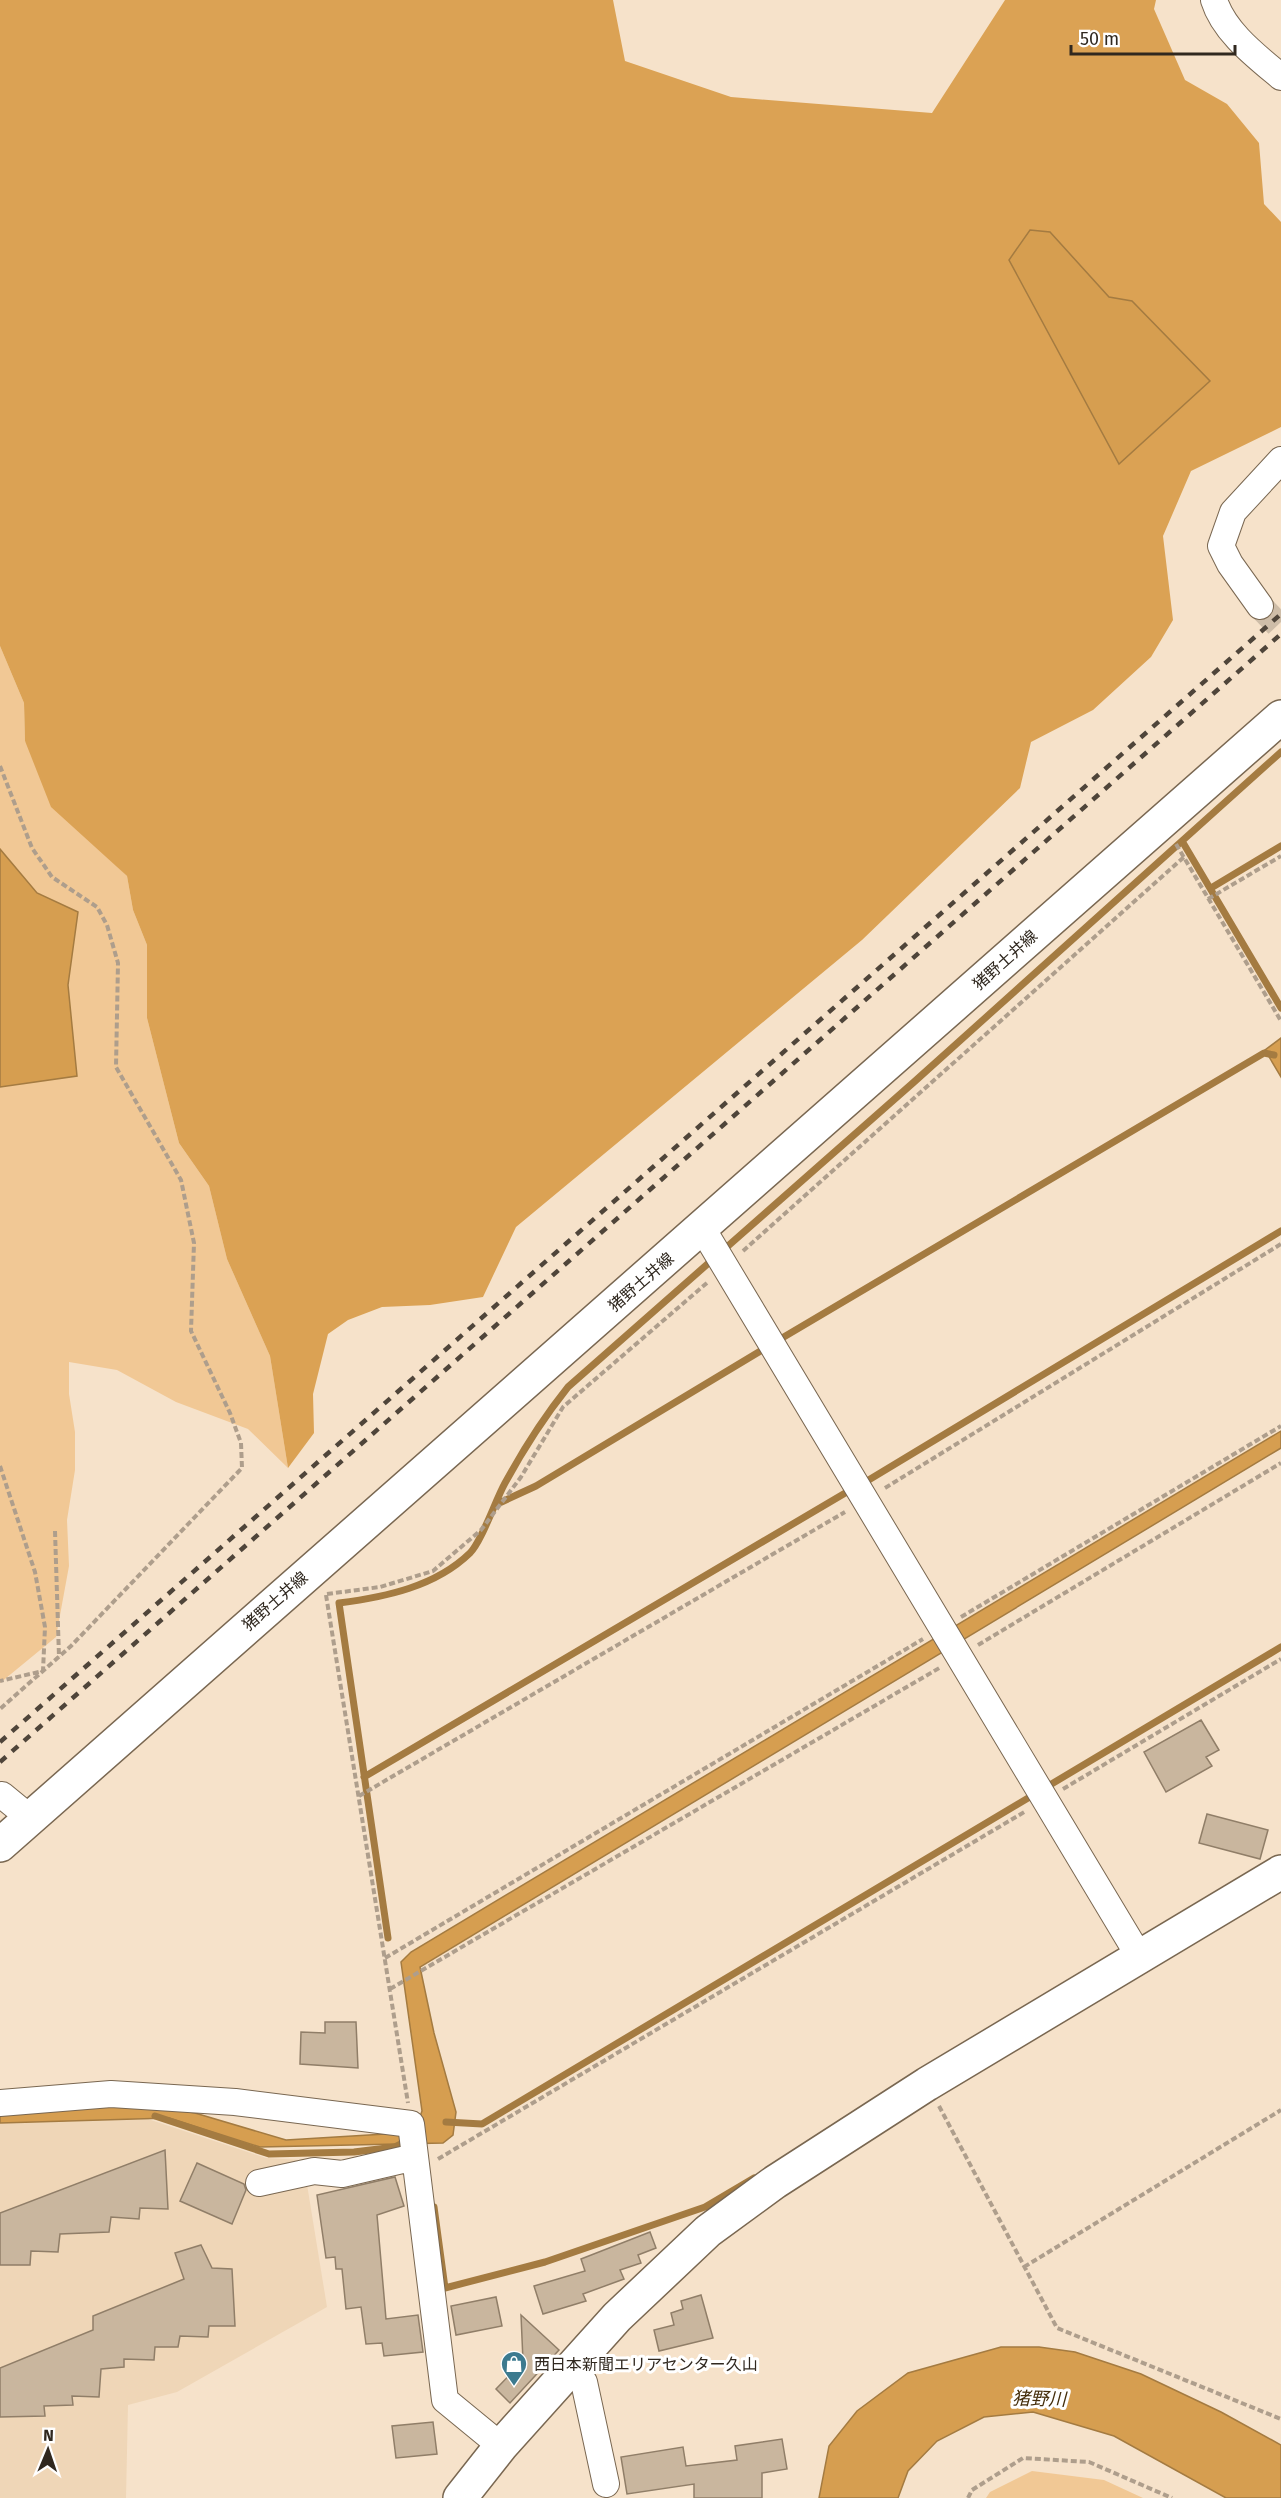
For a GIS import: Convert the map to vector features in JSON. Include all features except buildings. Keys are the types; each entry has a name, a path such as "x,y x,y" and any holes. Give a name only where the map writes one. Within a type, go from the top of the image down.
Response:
{"main road":[{"name":"猪野土井線","path":"0,1845 1281,717"},
{"path":"460,2498 501,2446 617,2317 708,2231 775,2182 927,2084 1281,1872"}],"street":[{"path":"1214,0 1219,15 1253,53 1281,77"},
{"path":"1260,606 1230,564 1221,546 1233,512 1281,460"},
{"path":"702,1228 1139,1956"},
{"path":"2,1795 30,1818"},
{"path":"0,2103 111,2094 235,2102 414,2150"},
{"path":"259,2184 314,2171 342,2174 414,2150"},
{"path":"414,2150 445,2400 501,2446"},
{"path":"573,2366 584,2382 606,2484"}],"path":[{"path":"0,766 32,848 52,877 97,907 107,925 118,963 116,1067 181,1180 194,1243 191,1331 230,1413 241,1443 242,1468 58,1658 0,1709"},
{"path":"1162,821 1281,1021"},
{"path":"1208,899 1281,856"},
{"path":"326,1594 380,1587 433,1571 481,1530 521,1477 563,1407 725,1267 1184,857"},
{"path":"359,1796 865,1501 1281,1244"},
{"path":"385,1958 1281,1426"},
{"path":"390,1989 958,1657 1281,1463"},
{"path":"0,1466 35,1572 45,1627 43,1671"},
{"path":"55,1531 58,1658"},
{"path":"321,1561 414,2150 1045,1800 1281,1659"},
{"path":"0,1681 43,1671"},
{"path":"927,2084 1058,2328 1281,2419"},
{"path":"1024,2266 1281,2110"},
{"path":"968,2498 972,2490 1023,2457 1089,2462 1172,2498"}],"shaded area":[{"path":"0,0 613,0 625,61 731,97 932,113 1005,0 1156,0 1154,9 1185,80 1227,104 1259,143 1264,204 1281,222 1281,427 1191,471 1163,536 1173,620 1151,657 1093,710 1031,742 1020,788 862,940 516,1227 483,1297 430,1305 382,1307 348,1320 328,1334 313,1394 314,1433 288,1468 270,1356 227,1259 209,1186 179,1143 147,1018 147,945 133,910 127,876 51,807 25,741 24,703 0,646"},
{"path":"0,646 24,703 25,741 93,843 127,876 133,910 147,945 147,1018 179,1143 209,1186 227,1259 270,1356 288,1468 248,1429 176,1402 117,1370 69,1362 69,1394 75,1432 75,1470 67,1520 69,1566 56,1637 0,1683"},
{"path":"148,2119 266,2158 303,2160 327,2307 177,2392 128,2405 126,2498 0,2498 0,2122"},
{"path":"1032,2471 1104,2480 1143,2498 986,2498 990,2492"}],"water":[{"path":"1030,230 1050,232 1109,297 1132,301 1210,381 1119,464 1009,260"},
{"path":"0,849 37,893 78,912 68,985 77,1076 0,1087"},
{"path":"1281,1038 1281,1077 1265,1050"},
{"path":"1281,1431 1281,1448 420,1967 434,2033 456,2112 453,2135 443,2143 260,2147 169,2118 0,2123 0,2110 141,2104 195,2113 286,2140 402,2133 417,2125 422,2111 401,1962 411,1952"},
{"name":"猪野川","path":"1001,2347 1039,2347 1075,2352 1141,2374 1221,2412 1281,2445 1281,2498 1226,2498 1114,2436 1033,2412 984,2417 937,2441 908,2471 898,2498 819,2498 829,2446 857,2411 908,2373"}],"waterway":[{"path":"388,1938 339,1603 391,1594 425,1582 456,1565 470,1553 479,1540 519,1458 568,1387 914,1082 1281,752"},
{"path":"1182,841 1281,1008"},
{"path":"1211,888 1281,846"},
{"path":"777,1341 1264,1053 1274,1055"},
{"path":"862,1484 1281,1231"},
{"path":"495,1505 536,1486 767,1347"},
{"path":"364,1777 852,1489"},
{"path":"446,2122 482,2124 1281,1647"},
{"path":"155,2116 269,2154 354,2152 395,2147 409,2140"},
{"path":"434,2207 445,2288 545,2262 705,2207 754,2178"}],"tunnel":[{"path":"1260,606 1281,628"}],"railway":[{"path":"0,1742 1281,614"},
{"path":"0,1762 1281,634"}],"place":[{"name":"西日本新聞エリアセンター久山","path":"514,2387"}]}
